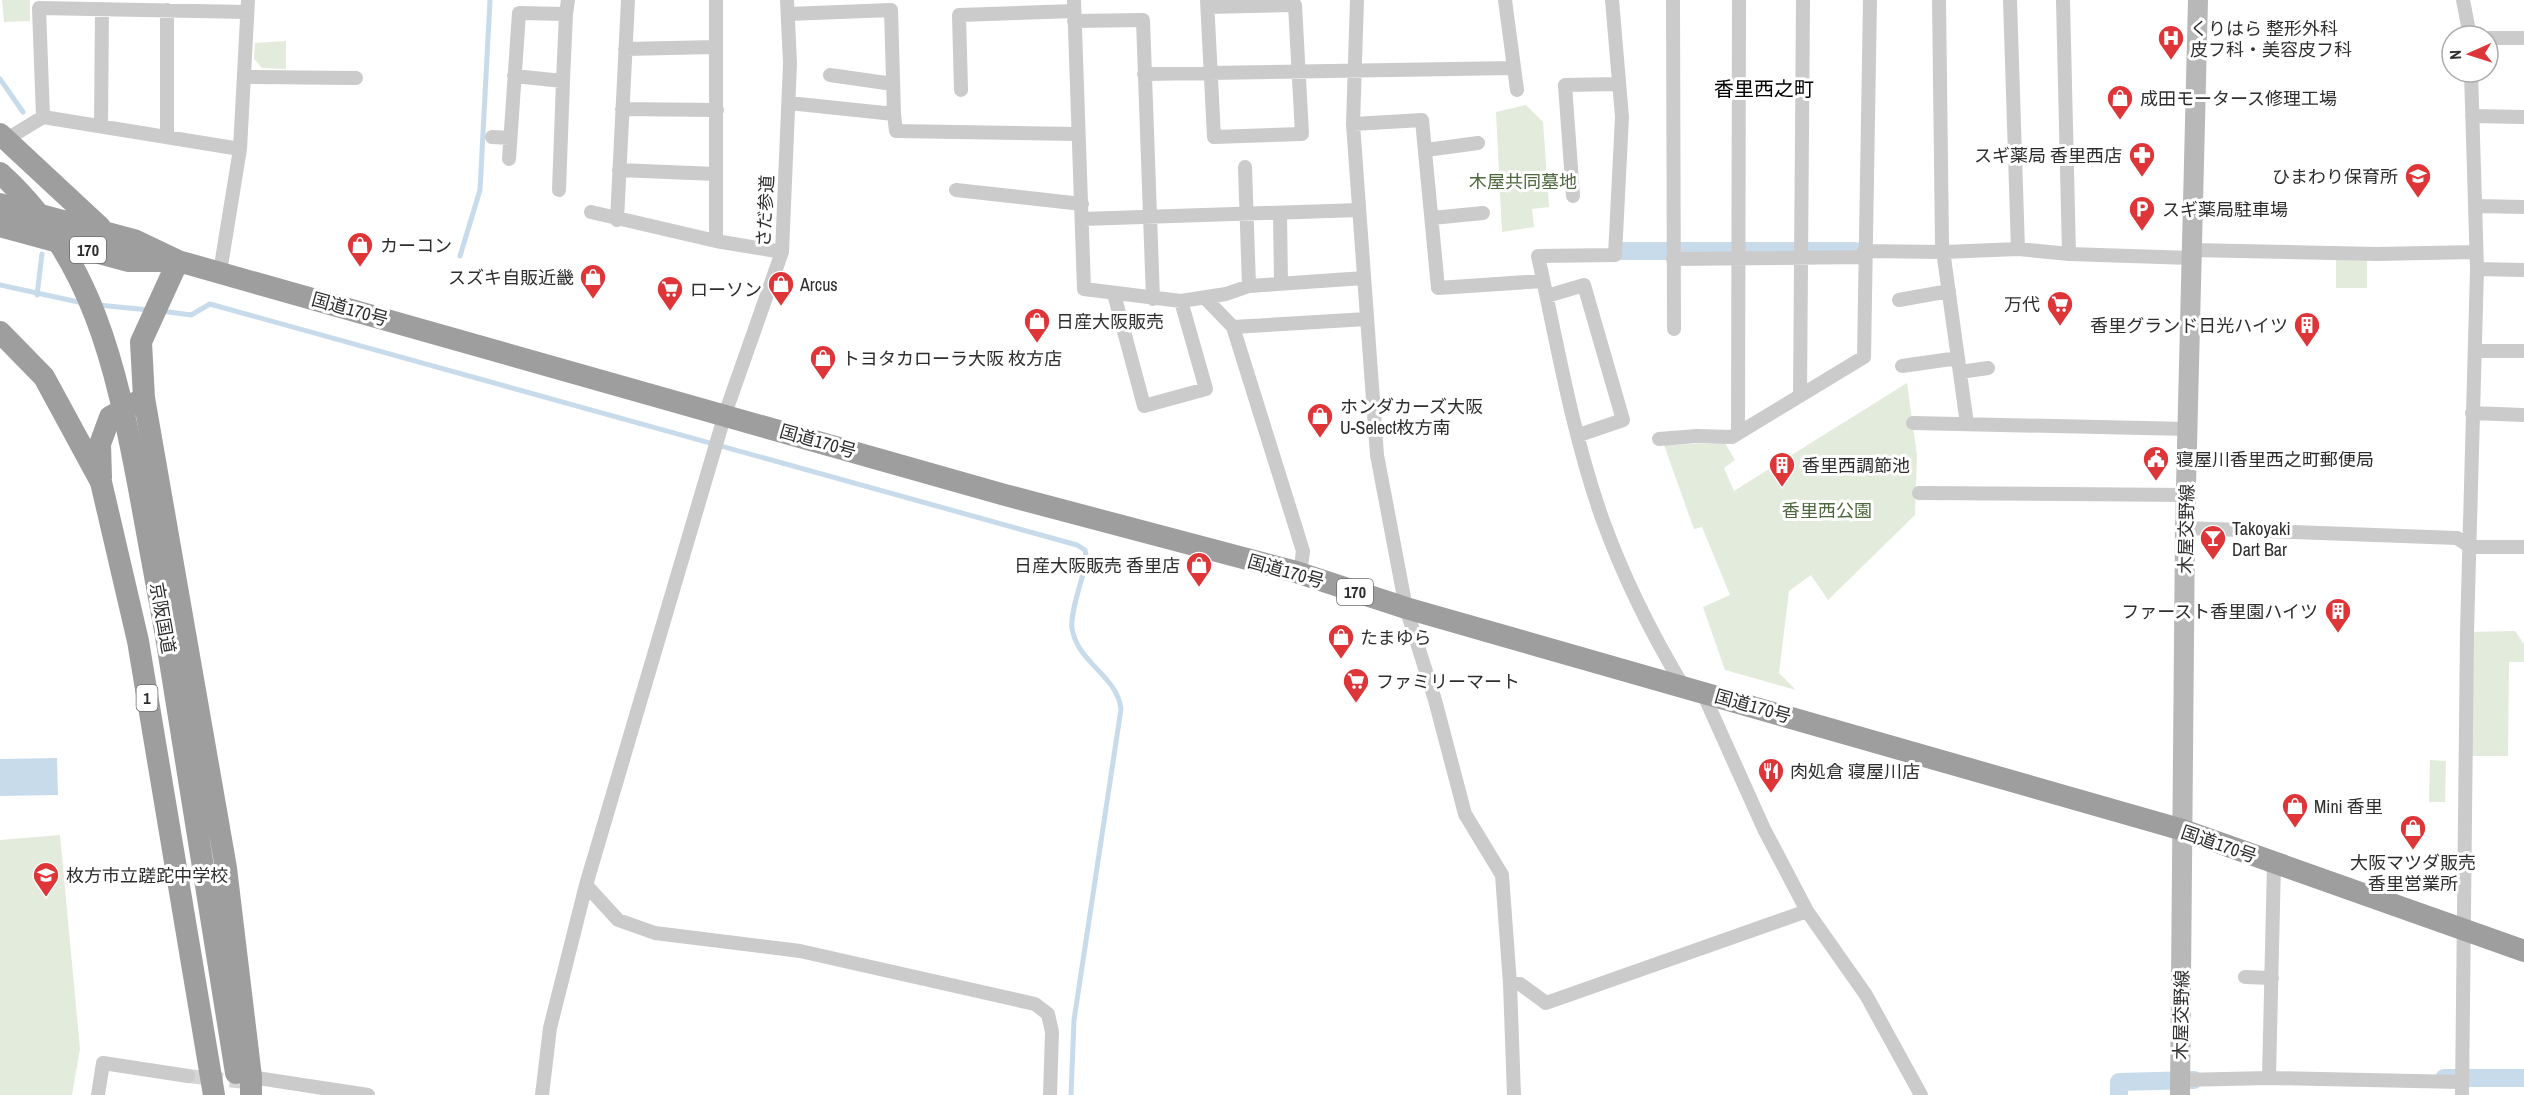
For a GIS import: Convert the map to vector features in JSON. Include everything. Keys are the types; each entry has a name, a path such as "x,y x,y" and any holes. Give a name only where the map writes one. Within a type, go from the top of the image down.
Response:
{"highway":[{"path":"3,136 82,214 108,233"},
{"name":"京阪国道","path":"0,173 22,193 67,254 100,323 122,399 247,1089"},
{"name":"国道170号","path":"0,204 134,240 178,261 1005,495 1299,574 1406,608 2183,830 2524,951"},
{"name":"国道170号","path":"0,226 128,261 178,261"},
{"path":"178,261 141,342 144,398 226,868 247,1089"},
{"name":"京阪国道","path":"0,332 44,377 101,482 138,641 199,1073 214,1095"},
{"path":"101,482 100,444 110,417 144,398"}],"main road":[{"name":"木屋交野線","path":"2180,1088 2185,528 2198,0"}],"street":[{"path":"618,220 628,0"},
{"path":"716,0 716,241"},
{"path":"1357,0 1353,124 1377,455 1406,608 1435,700 1465,814 1502,875 1510,984 1514,1095"},
{"path":"1505,0 1517,90"},
{"path":"1612,0 1622,117 1615,255 1538,256 1579,435 1606,527 1655,638 1693,689 1807,911 1866,995 1918,1094"},
{"path":"1672,0 1674,329"},
{"path":"1738,0 1738,433"},
{"path":"1800,396 1803,0"},
{"path":"1659,439 1697,436 1732,437 1864,357 1870,0"},
{"path":"1939,0 1944,252 1967,424"},
{"path":"2010,0 2018,249"},
{"path":"2063,0 2069,254"},
{"path":"2463,0 2468,24"},
{"path":"1207,4 1295,5 1299,72 1302,135 1214,137 1207,4"},
{"path":"43,117 39,8 167,10 248,6 240,149 220,272"},
{"path":"509,159 519,13 567,7 559,190"},
{"path":"787,7 891,10 896,131 1078,134"},
{"name":"さだ参道","path":"542,1095 550,1028 586,885 725,414 782,252 789,103 787,7"},
{"path":"101,126 102,9"},
{"path":"167,10 167,137"},
{"path":"1074,11 1084,289 1181,302 1226,294 1249,286 1364,278"},
{"path":"961,90 959,15 1074,11 1143,20 1153,299"},
{"path":"2500,38 2524,38"},
{"path":"625,49 716,47"},
{"path":"1144,75 1513,68"},
{"path":"830,75 893,84"},
{"path":"514,76 563,81"},
{"path":"245,77 356,78"},
{"path":"1573,196 1565,85 1619,84"},
{"path":"2180,1088 2269,1078 2461,1089 2472,413 2477,269 2471,84"},
{"path":"789,103 894,114"},
{"path":"622,109 717,110"},
{"path":"2472,116 2524,117"},
{"path":"3,136 43,117 240,149"},
{"path":"1353,124 1422,120 1438,288 1543,281"},
{"path":"492,137 510,138"},
{"path":"1426,150 1478,143"},
{"path":"1245,167 1249,286"},
{"path":"619,170 716,174"},
{"path":"956,190 1082,204"},
{"path":"2475,206 2524,207"},
{"path":"1082,219 1151,219 1359,210"},
{"path":"591,212 716,241 782,252"},
{"path":"1280,213 1281,283"},
{"path":"1432,218 1483,213"},
{"path":"1673,259 1801,258 2018,249 2069,254 2476,252"},
{"path":"2477,269 2524,270"},
{"path":"1547,296 1584,285 1623,420 1579,435"},
{"path":"1899,300 1949,291"},
{"path":"1114,294 1144,406 1206,389 1181,302"},
{"path":"1205,298 1233,327 1303,550 1299,574"},
{"path":"1233,327 1367,319"},
{"path":"2475,351 2524,351"},
{"path":"1902,366 1958,358"},
{"path":"1960,372 1988,368"},
{"path":"2472,413 2524,415"},
{"path":"1913,423 2188,429"},
{"path":"1919,493 2186,495"},
{"path":"2185,528 2457,538 2471,547 2524,547"},
{"path":"2269,1078 2274,863"},
{"path":"586,885 618,920 655,933 801,951 1035,1004 1048,1014 1052,1032 1050,1095"},
{"path":"1510,984 1520,984 1546,1003 1807,911"},
{"path":"2245,977 2272,978"},
{"path":"98,1095 103,1063 108,1054 199,1073"},
{"path":"103,1063 199,1073"},
{"path":"280,1086 330,1095"},
{"path":"247,1089 368,1095"}],"green space":[{"path":"2,0 30,0 30,21 4,22"},
{"path":"286,41 286,69 262,68 254,59 255,43"},
{"name":"木屋共同墓地","path":"1526,105 1543,122 1549,207 1532,209 1534,227 1502,232 1496,112"},
{"path":"2336,259 2367,259 2367,288 2336,288"},
{"name":"香里西公園","path":"1907,383 1917,456 1915,515 1828,600 1811,575 1789,591 1779,673 1796,690 1725,670 1703,607 1730,595 1702,527 1694,529 1664,445 1725,443 1735,460 1724,468 1734,491"},
{"path":"2515,631 2524,644 2524,662 2509,662 2508,756 2465,756 2467,632"},
{"path":"2430,760 2446,761 2445,802 2429,802"},
{"path":"60,835 80,1049 72,1095 0,1095 0,840"}],"water":[{"path":"57,758 58,795 0,796 0,759"}],"waterway":[{"path":"460,256 480,190 490,0"},
{"path":"0,79 23,112"},
{"path":"1620,251 1855,251"},
{"path":"37,295 42,254"},
{"path":"0,285 83,303"},
{"path":"161,311 191,315 210,304 1077,545 1085,550 1087,560 1075,604 1072,628 1081,651 1112,687 1121,709 1074,1020 1071,1095"},
{"path":"98,305 149,310"},
{"path":"2444,1078 2524,1078"},
{"path":"2119,1095 2119,1082 2194,1080"}],"tunnel":[{"path":"188,1076 245,1082"}],"place":[{"name":"くりはら 整形外科 皮フ科・美容皮フ科","path":"2171,61"},
{"name":"成田モータース修理工場","path":"2120,121"},
{"name":"スギ薬局 香里西店","path":"2142,178"},
{"name":"ひまわり保育所","path":"2418,199"},
{"name":"スギ薬局駐車場","path":"2142,232"},
{"name":"カーコン","path":"360,268"},
{"name":"スズキ自販近畿","path":"593,300"},
{"name":"Arcus","path":"781,307"},
{"name":"ローソン","path":"670,312"},
{"name":"万代","path":"2060,327"},
{"name":"日産大阪販売","path":"1037,344"},
{"name":"香里グランド日光ハイツ","path":"2307,348"},
{"name":"トヨタカローラ大阪 枚方店","path":"823,381"},
{"name":"ホンダカーズ大阪 U-Select枚方南","path":"1320,439"},
{"name":"寝屋川香里西之町郵便局","path":"2156,482"},
{"name":"香里西調節池","path":"1782,488"},
{"name":"Takoyaki Dart Bar","path":"2213,561"},
{"name":"日産大阪販売 香里店","path":"1199,588"},
{"name":"ファースト香里園ハイツ","path":"2338,634"},
{"name":"たまゆら","path":"1341,660"},
{"name":"ファミリーマート","path":"1356,704"},
{"name":"肉処倉 寝屋川店","path":"1771,794"},
{"name":"Mini 香里","path":"2295,829"},
{"name":"大阪マツダ販売 香里営業所","path":"2413,851"},
{"name":"枚方市立蹉跎中学校","path":"46,898"}],"district":[{"name":"香里西之町","path":"1764,88"}]}
